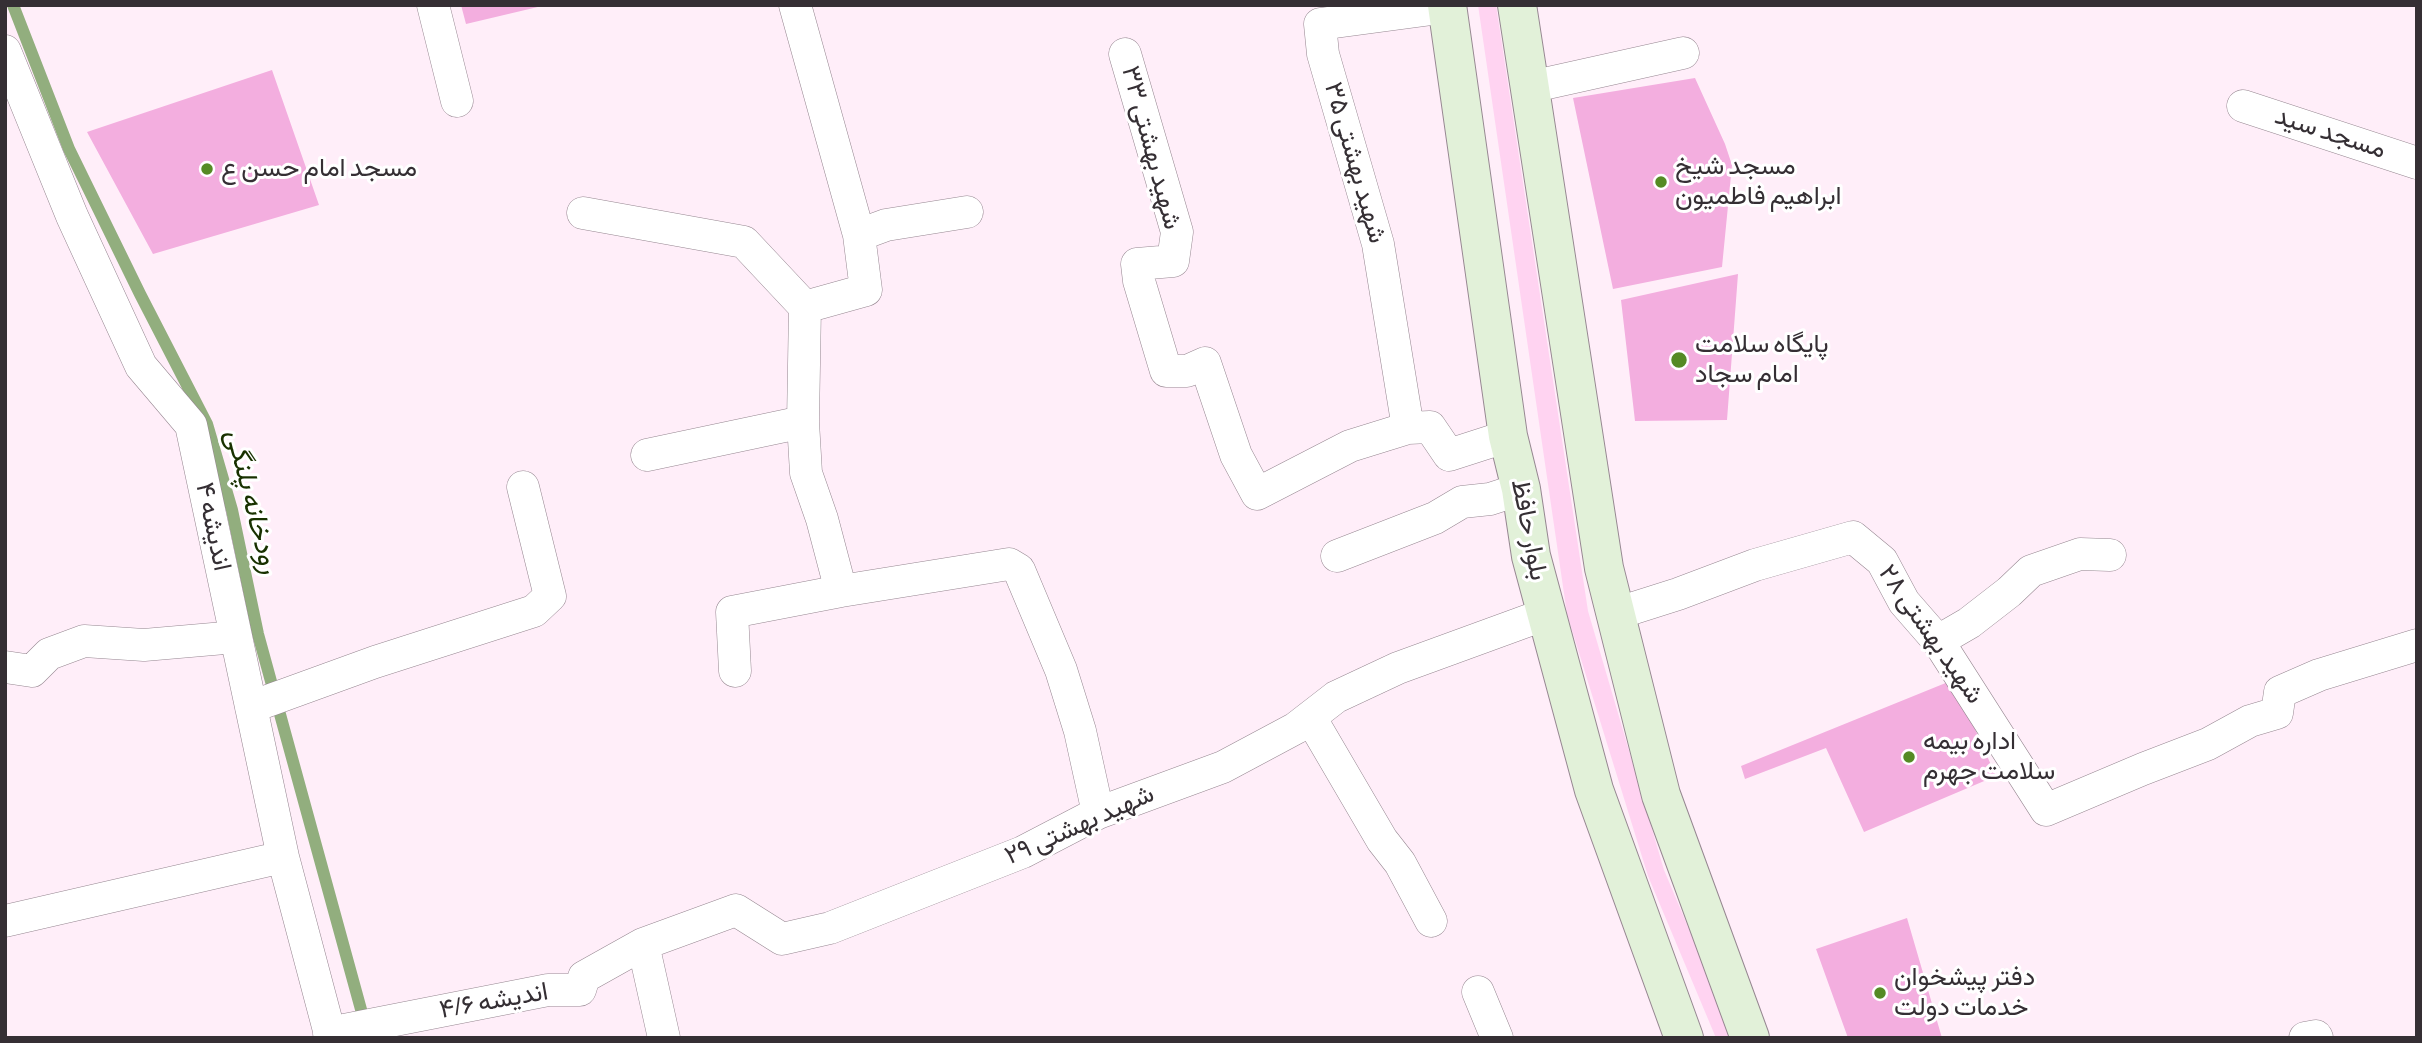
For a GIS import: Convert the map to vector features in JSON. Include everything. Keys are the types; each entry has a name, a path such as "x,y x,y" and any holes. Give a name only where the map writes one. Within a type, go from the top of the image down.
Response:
{"main road":[{"path":"1517,5 1604,568 1661,795 1750,1038"},
{"name":"بلوار حافظ","path":"1447,6 1508,436 1521,489 1531,556 1594,790 1681,1037"}],"street":[{"path":"433,5 457,101"},
{"path":"795,5 859,235 866,290 805,307"},
{"name":"شهید بهشتی ۳۵","path":"1408,429 1378,244 1323,54 1320,24 1447,6"},
{"name":"اندیشه ۴","path":"5,51 72,216 141,366 191,425 283,857 330,1035"},
{"path":"1530,87 1683,53"},
{"name":"شهید بهشتی ۳۳","path":"1125,54 1177,232 1174,261 1137,264 1139,281 1166,370 1187,370 1205,363 1237,455 1257,494 1350,446 1408,429"},
{"name":"مسجد سید","path":"2243,106 2417,163"},
{"path":"859,235 886,225 967,212"},
{"path":"583,213 744,242 805,307 803,422 806,473 822,519 841,591"},
{"path":"647,455 803,422"},
{"path":"1408,429 1430,426 1449,455 1508,436"},
{"path":"251,707 375,662 534,611 550,596 523,487"},
{"path":"1337,556 1435,518 1462,502 1490,499 1521,489"},
{"name":"شهید بهشتی ۲۸","path":"1615,614 1755,565 1853,537 1882,561 1904,602 1938,641 2046,810 2208,744 2250,721 2277,713 2280,692 2319,674 2417,645"},
{"path":"1938,641 1969,623 2031,571 2080,554 2110,555"},
{"path":"734,671 732,612 1009,564 1019,570 1061,670 1080,732 1098,813"},
{"name":"شهید بهشتی ۲۹","path":"643,944 736,910 782,939 830,928 1023,852 1098,813 1223,767 1296,729 1336,697 1398,668 1546,614"},
{"path":"5,667 32,671 49,654 83,641 144,645 236,638"},
{"path":"1310,717 1382,840 1400,863 1431,921"},
{"path":"5,921 283,857"},
{"path":"643,944 664,1038"},
{"name":"اندیشه ۴/۶","path":"330,1035 548,990 580,990 584,977 643,944"},
{"path":"1478,992 1497,1038"},
{"path":"2305,1038 2317,1038"}],"shaded area":[{"path":"1478,5 1496,5 1588,611 1664,870 1735,1038 1716,1038 1648,876 1567,614"}],"building":[{"path":"461,5 542,5 542,6 466,24"},
{"name":"مسجد امام حسن ع","path":"272,70 319,205 153,254 87,132"},
{"name":"مسجد شیخ ابراهیم فاطمیون","path":"1695,78 1732,165 1722,267 1613,289 1573,98"},
{"name":"پایگاه سلامت امام سجاد","path":"1738,274 1727,420 1635,421 1621,300"},
{"name":"اداره بیمه سلامت جهرم","path":"1953,680 1996,776 1864,832 1826,748 1745,779 1741,766"},
{"name":"دفتر پیشخوان خدمات دولت","path":"1907,918 1942,1038 1848,1038 1816,949"}],"waterway":[{"name":"رودخانه پلنگی","path":"13,5 69,149 207,424 232,510 258,634 365,1024"}],"place":[{"name":"مسجد امام حسن ع","path":"207,169"},
{"name":"مسجد شیخ ابراهیم فاطمیون","path":"1661,182"},
{"name":"پایگاه سلامت امام سجاد","path":"1679,360"},
{"name":"اداره بیمه سلامت جهرم","path":"1909,757"},
{"name":"دفتر پیشخوان خدمات دولت","path":"1880,993"}]}
